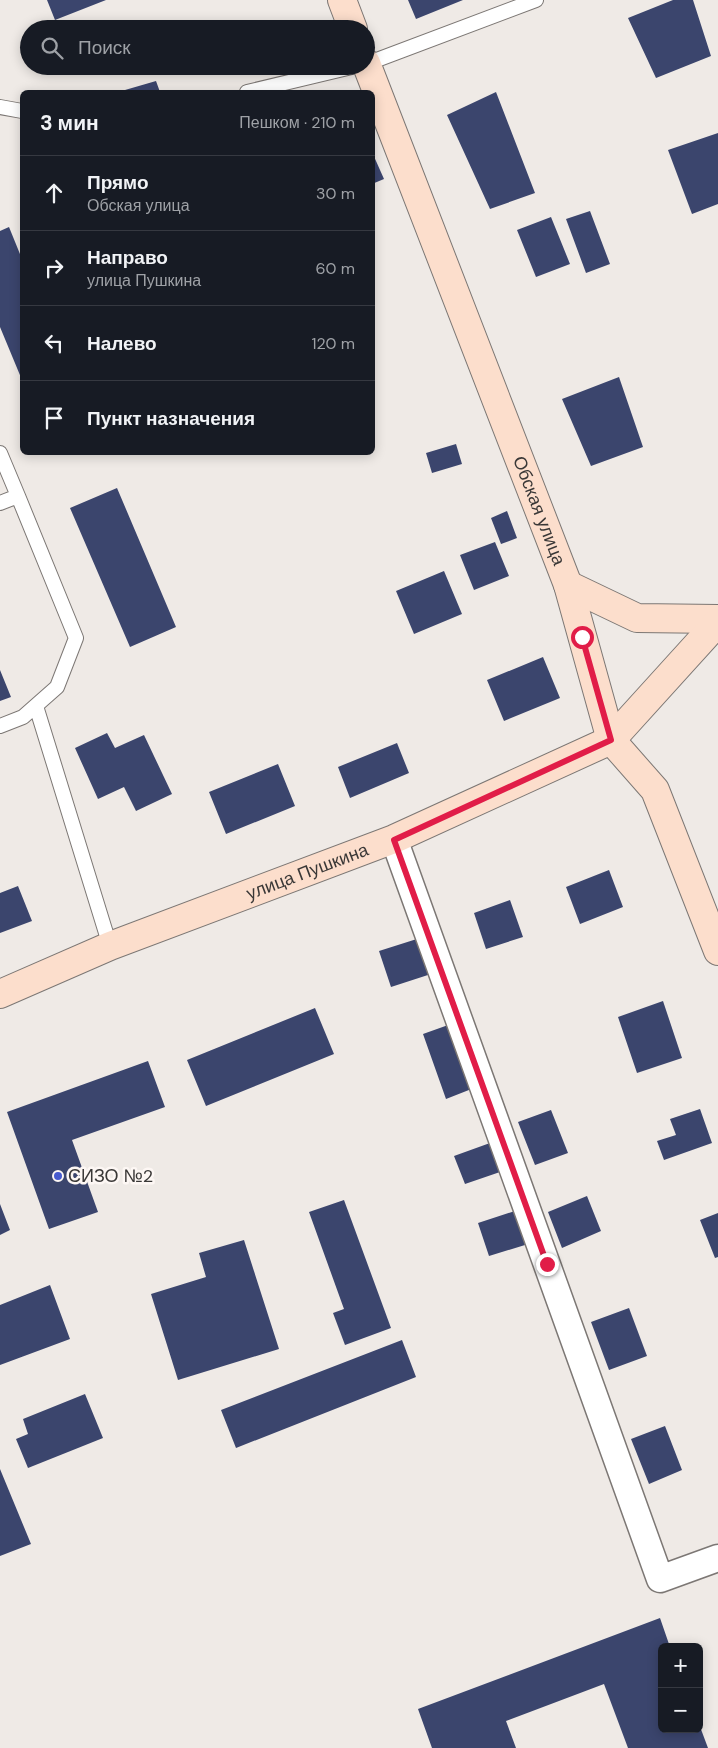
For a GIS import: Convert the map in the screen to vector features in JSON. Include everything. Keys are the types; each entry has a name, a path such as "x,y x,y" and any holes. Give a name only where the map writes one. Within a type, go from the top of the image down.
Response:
{"street":[{"path":"342,0 350,20"},
{"name":"Обская улица","path":"370,75 568,585 611,740 654,790 718,951"},
{"path":"568,585 637,618 718,620"},
{"path":"611,740 718,620"},
{"name":"улица Пушкина","path":"0,994 110,946 394,840 611,740"},
{"path":"394,840 660,1579 718,1558"}],"lane":[{"path":"375,61 536,0"},
{"path":"255,90 318,75"},
{"path":"0,107 20,111"},
{"path":"0,453 76,638 57,687 23,717 0,726"},
{"path":"0,503 18,496"},
{"path":"36,706 110,946"}],"building":[{"path":"47,0 106,0 55,20"},
{"path":"408,0 463,0 416,19"},
{"path":"673,0 693,0 711,56 656,78 628,18"},
{"path":"156,81 159,90 125,90"},
{"path":"496,92 535,193 490,209 447,115"},
{"path":"718,133 718,204 692,214 668,150"},
{"path":"375,159 384,179 375,183"},
{"path":"590,211 610,264 586,273 566,219"},
{"path":"551,217 570,264 536,277 517,230"},
{"path":"9,227 20,254 20,375 0,327 0,231"},
{"path":"619,377 643,447 591,466 562,399"},
{"path":"456,444 462,464 432,473 426,453"},
{"path":"117,488 176,627 130,647 70,508"},
{"path":"507,511 517,538 501,544 491,518"},
{"path":"495,542 509,576 474,590 460,555"},
{"path":"444,571 462,614 414,634 396,591"},
{"path":"543,657 560,698 504,721 487,680"},
{"path":"0,670 11,697 0,701"},
{"path":"107,733 115,748 144,735 172,794 136,811 124,787 98,799 75,748"},
{"path":"397,743 409,773 350,798 338,767"},
{"path":"278,764 295,806 226,834 209,792"},
{"path":"609,870 623,907 580,924 566,887"},
{"path":"18,886 32,921 0,933 0,893"},
{"path":"510,900 523,937 486,949 474,913"},
{"path":"420,938 431,974 391,987 379,951"},
{"path":"663,1001 682,1058 637,1073 618,1017"},
{"path":"315,1008 334,1054 206,1106 187,1060"},
{"path":"451,1024 474,1088 446,1099 423,1034"},
{"name":"СИЗО №2","path":"148,1061 165,1107 72,1140 98,1212 49,1229 7,1112"},
{"path":"700,1109 712,1143 664,1160 657,1141 676,1135 670,1119"},
{"path":"551,1110 568,1153 535,1165 518,1122"},
{"path":"490,1143 500,1172 465,1184 454,1156"},
{"path":"587,1196 601,1231 562,1248 548,1212"},
{"path":"344,1200 391,1328 345,1345 333,1313 344,1309 309,1212"},
{"path":"0,1204 10,1230 0,1235"},
{"path":"515,1211 525,1245 489,1256 478,1223"},
{"path":"718,1213 718,1257 715,1258 700,1220"},
{"path":"244,1240 279,1349 178,1380 151,1294 206,1277 199,1253"},
{"path":"50,1285 70,1339 0,1365 0,1305"},
{"path":"629,1308 647,1356 609,1370 591,1322"},
{"path":"402,1340 416,1377 236,1448 221,1410"},
{"path":"85,1394 103,1438 28,1468 16,1439 28,1434 23,1419"},
{"path":"665,1426 682,1470 649,1484 631,1439"},
{"path":"0,1469 31,1544 0,1556"},
{"path":"660,1618 669,1643 658,1643 658,1733 702,1733 708,1748 628,1748 604,1684 506,1721 516,1748 432,1748 418,1709"}],"place":[{"name":"СИЗО №2","path":"58,1176"}],"route":[{"path":"547,1264 394,840 611,740 582,637"}]}
